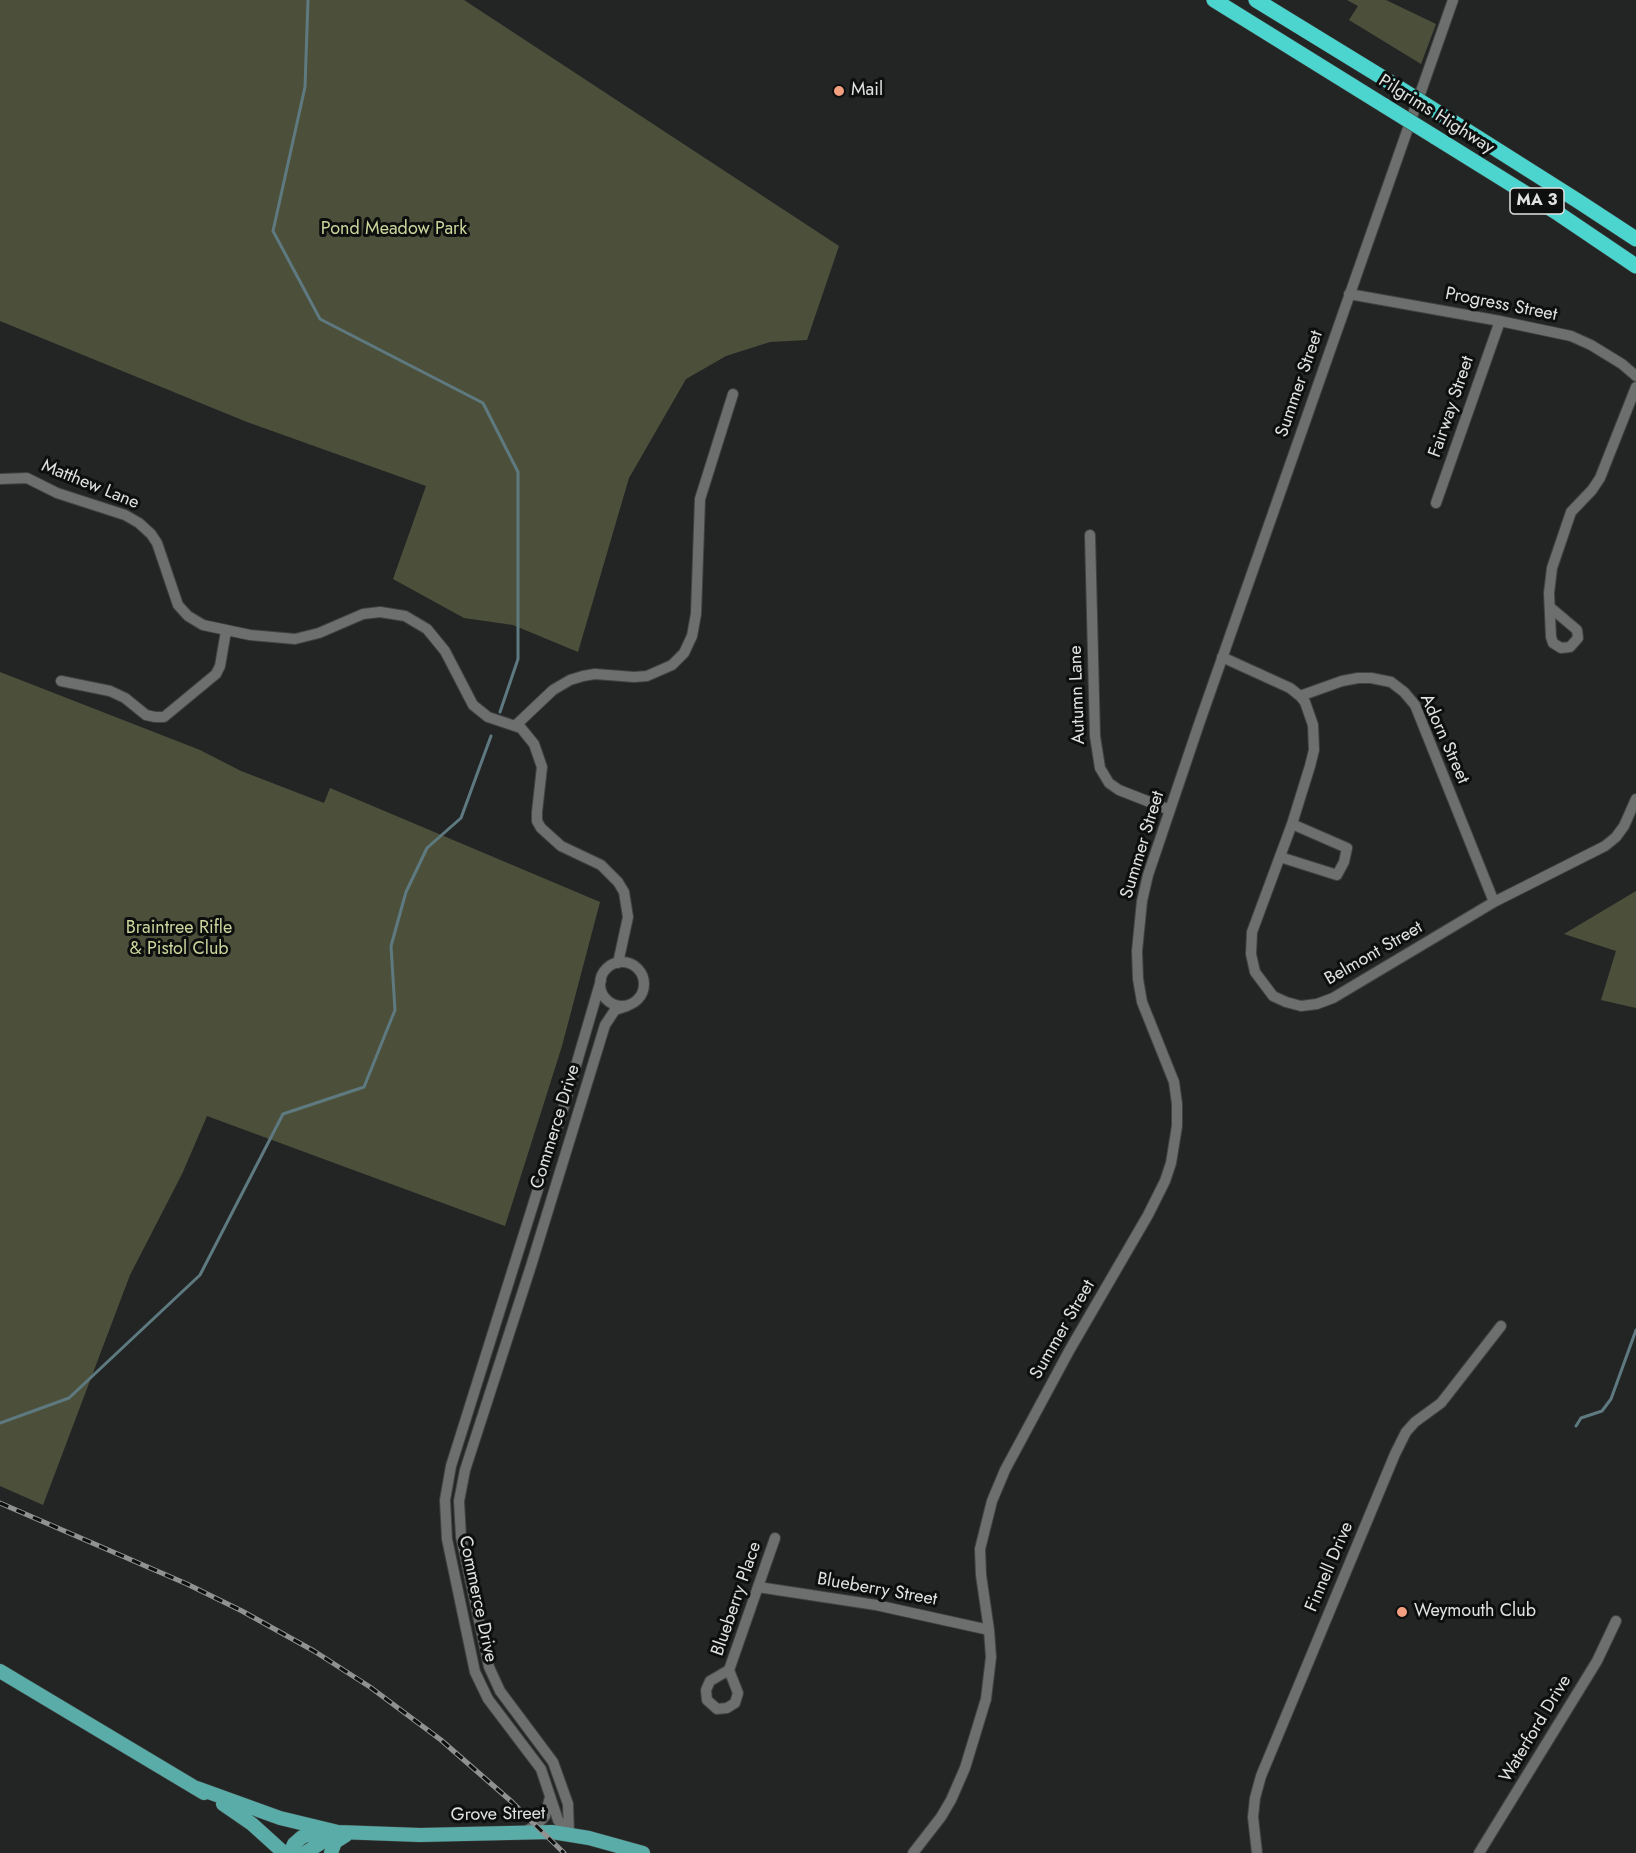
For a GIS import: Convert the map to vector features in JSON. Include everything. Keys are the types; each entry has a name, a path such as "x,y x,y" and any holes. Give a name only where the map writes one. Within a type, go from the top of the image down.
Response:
{"highway":[{"name":"Pilgrims Highway","path":"1214,0 1566,219 1636,266"},
{"name":"Pilgrims Highway","path":"1256,0 1393,84 1636,239"}],"main road":[{"name":"Grove Street","path":"0,1671 197,1788 245,1819 284,1853"},
{"name":"Grove Street","path":"197,1788 264,1813 327,1830 420,1835 524,1832 569,1835 643,1853"},
{"path":"290,1853 294,1845 302,1838 311,1833 327,1830"},
{"name":"Grove Street","path":"305,1853 327,1839 351,1833"},
{"path":"331,1853 335,1842 351,1833"}],"street":[{"name":"Summer Street","path":"912,1853 941,1817 951,1800 965,1768 986,1699 990,1673 989,1630 981,1575 980,1549 992,1501 1005,1470 1069,1351 1148,1215 1165,1181 1175,1145 1177,1104 1174,1082 1142,1002 1138,979 1137,951 1142,901 1222,657 1454,0"},
{"name":"Progress Street","path":"1349,294 1571,336 1599,349 1636,375"},
{"name":"Fairway Street","path":"1436,503 1500,321"},
{"path":"1551,608 1549,593 1551,568 1566,524 1571,512 1600,478 1636,387"},
{"path":"618,963 627,917 624,892 618,882 601,865 556,843 541,828 537,817 542,767 540,757 528,734 516,724 553,690 570,680 583,675 595,674 647,676 672,665 684,653 692,636 696,614 700,499 734,394"},
{"name":"Matthew Lane","path":"0,479 20,477 31,479 57,493 135,520 157,543 172,591 184,613 203,625 261,637 295,639 319,633 363,614 386,613 405,616 422,625 437,639 449,658 466,695 478,710 493,720 516,724"},
{"name":"Autumn Lane","path":"1090,536 1095,736 1100,768 1110,783 1119,790 1170,810"},
{"path":"62,681 110,691 125,698 146,715 165,717 216,674 220,666 226,631"},
{"path":"1222,657 1290,688 1300,696"},
{"name":"Adorn Street","path":"1300,696 1342,681 1358,678 1391,682 1404,692 1415,705 1494,902"},
{"name":"Belmont Street","path":"1300,696 1305,702 1313,725 1314,750 1292,824 1252,932 1251,954 1255,972 1273,996 1286,1002 1301,1006 1317,1004 1333,998 1494,902 1609,844 1624,826 1636,799"},
{"path":"1280,856 1337,875 1344,862 1347,848 1292,824"},
{"path":"618,963 632,965 642,976 643,991 634,1003 627,1006 620,1006 607,1000 603,994 601,980 606,969 618,963"},
{"name":"Commerce Drive","path":"569,1835 560,1824 537,1762 488,1699 478,1680 470,1655 445,1524 445,1500 448,1479 601,980"},
{"name":"Commerce Drive","path":"569,1835 568,1804 556,1768 534,1734 500,1691 489,1667 460,1530 460,1488 531,1266 604,1024 615,1010 627,1006"},
{"name":"Finnell Drive","path":"1257,1853 1253,1817 1261,1776 1395,1454 1406,1432 1415,1422 1441,1403 1501,1326"},
{"name":"Blueberry Place","path":"729,1670 775,1538"},
{"path":"454,1572 468,1569"},
{"name":"Blueberry Street","path":"758,1587 876,1605 989,1630"},
{"name":"Waterford Drive","path":"1479,1853 1597,1661 1616,1621"},
{"path":"522,1743 534,1734"},
{"path":"537,1762 549,1755"},
{"path":"524,1832 534,1828 545,1816 550,1794"}],"green space":[{"name":"Pond Meadow Park","path":"0,0 464,0 839,246 807,340 770,342 726,356 686,379 629,478 578,652 513,625 464,618 393,579 426,486 247,422 0,321"},
{"path":"1347,0 1386,0 1436,24 1421,64 1349,20 1358,6"},
{"name":"Braintree Rifle & Pistol Club","path":"0,672 200,750 241,771 324,803 330,788 600,902 562,1046 505,1226 207,1116 182,1174 130,1275 43,1505 0,1486"},
{"path":"1636,891 1636,1008 1601,1000 1616,951 1564,934"}],"waterway":[{"path":"308,0 305,87 273,231 320,319 483,403 518,472 518,659 500,712"},
{"path":"0,1423 69,1398 200,1275 283,1114 364,1087 395,1010 391,946 406,892 427,848 461,818 491,736"},
{"path":"1576,1426 1581,1418 1602,1411 1611,1399 1636,1330"}],"railway":[{"path":"0,1503 187,1584 314,1651 370,1687 441,1740 512,1802 564,1853"}],"place":[{"name":"Mail","path":"839,91"},
{"name":"Weymouth Club","path":"1402,1612"}]}
